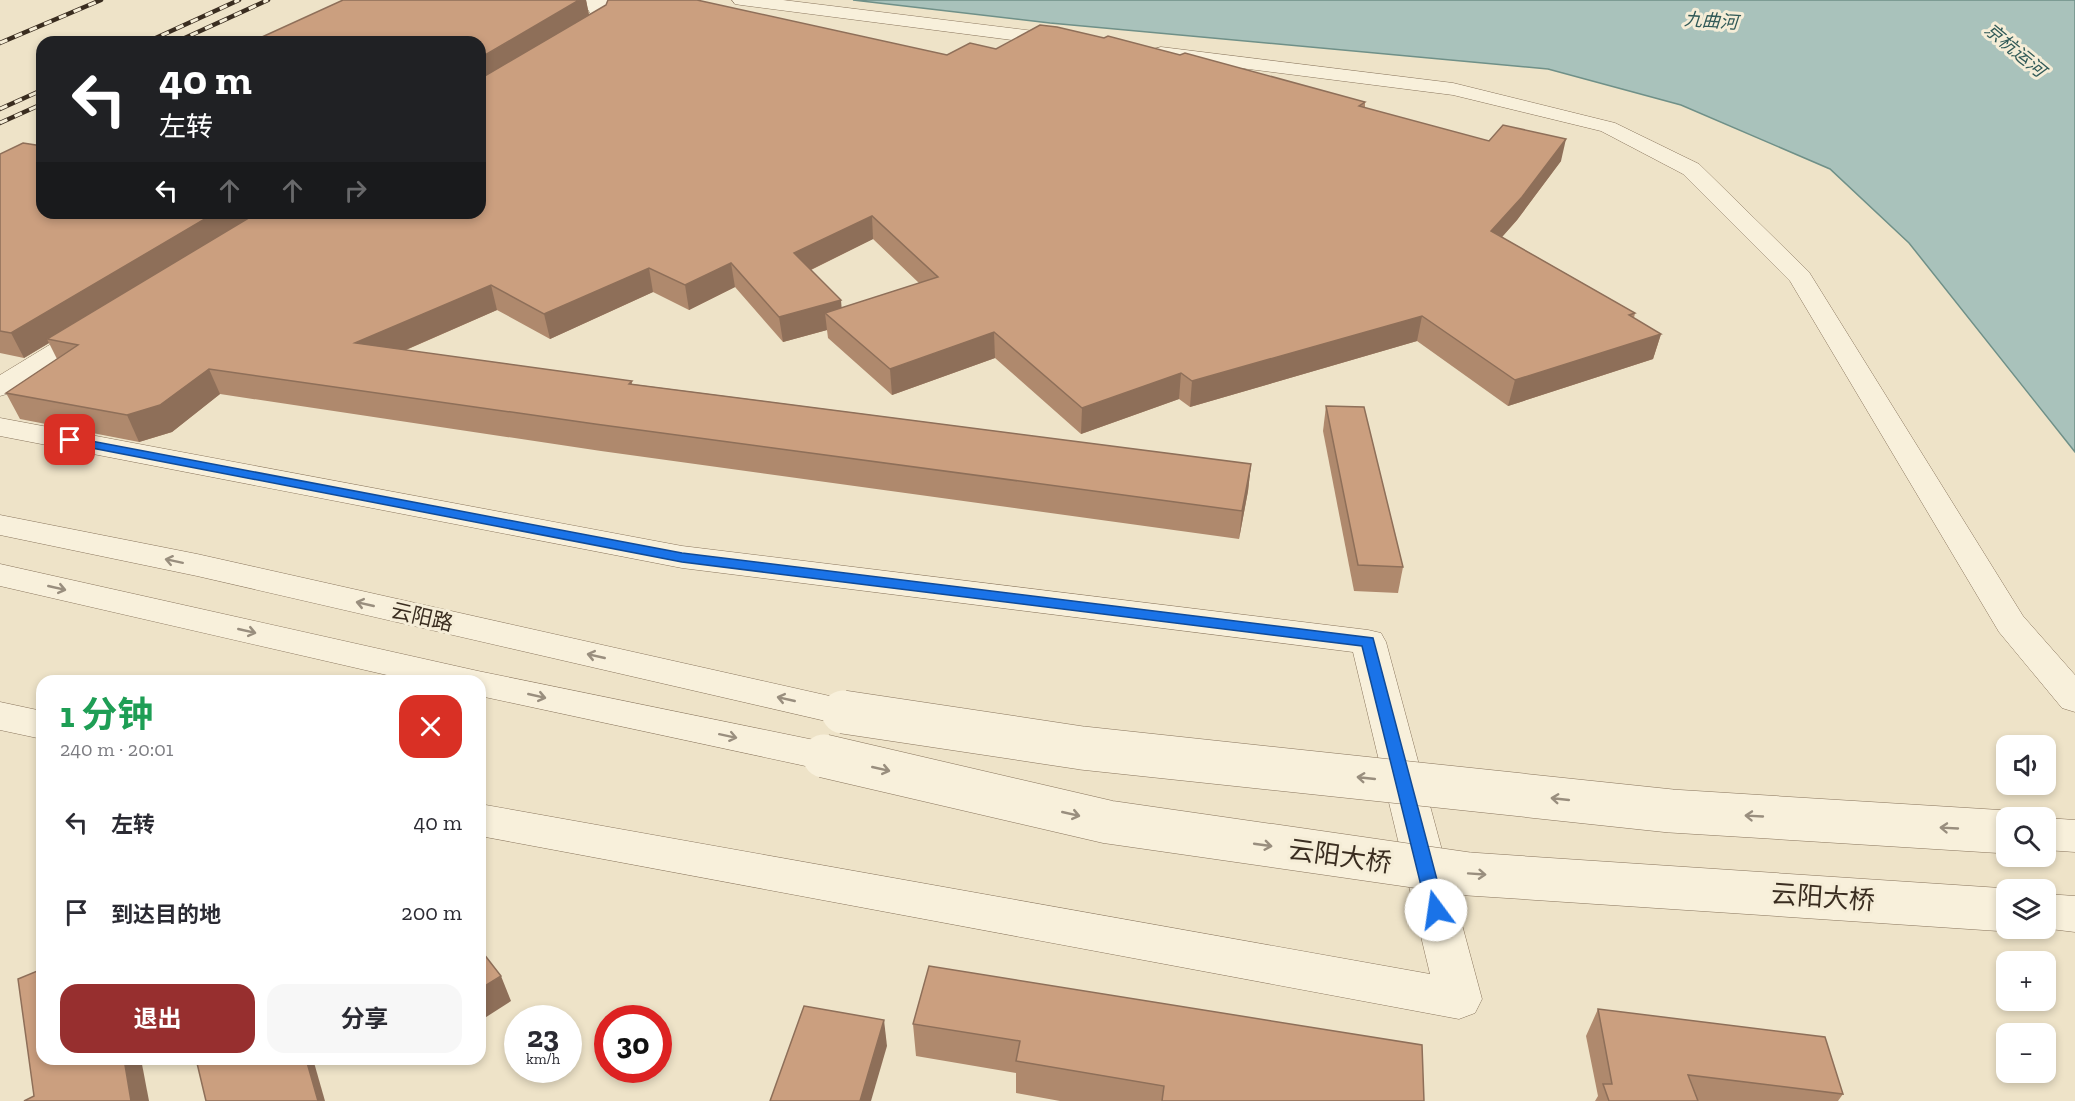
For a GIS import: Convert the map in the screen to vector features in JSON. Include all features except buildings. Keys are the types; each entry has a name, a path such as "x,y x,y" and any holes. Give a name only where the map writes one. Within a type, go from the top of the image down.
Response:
{"street":[{"path":"551,49 602,18 593,3 608,0"},
{"path":"741,0 1085,43"},
{"path":"1144,51 1453,89 1608,127 1691,169 1800,277 2012,624 2075,699"},
{"path":"0,387 111,318"},
{"path":"0,427 682,557 1368,642 1459,999 486,821"},
{"name":"云阳路","path":"0,525 208,568 843,712 1082,748 1671,811 1996,831"},
{"path":"0,575 442,675"},
{"name":"云阳大桥","path":"486,684 824,756 1108,822 1469,874 1996,908"},
{"path":"0,716 36,724"},
{"path":"2056,835 2075,836"},
{"path":"2056,913 2075,914"}],"water":[{"path":"853,0 2075,0 2075,452 1909,243 1830,169 1681,105 1548,69 1050,23"}],"railway":[{"path":"0,43 101,0"},
{"path":"160,36 239,0"},
{"path":"189,36 268,0"},
{"path":"0,109 36,93"},
{"path":"0,123 36,107"}],"route":[{"path":"70,440 682,557 1368,642 1436,910"}],"water label":[{"name":"九曲河","path":"1711,21"},
{"name":"京杭运河","path":"2015,50"}]}
